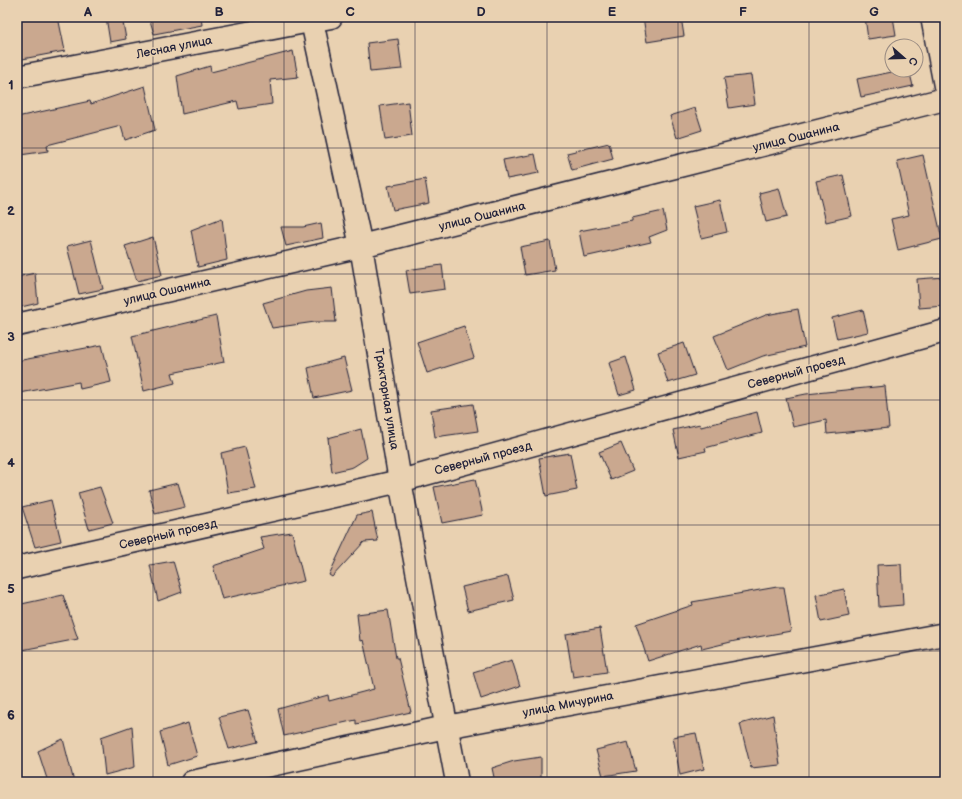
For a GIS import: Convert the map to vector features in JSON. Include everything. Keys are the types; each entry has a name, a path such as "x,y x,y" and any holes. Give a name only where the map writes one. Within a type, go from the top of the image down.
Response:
{"street":[{"path":"932,17 945,86"},
{"name":"Лесная улица","path":"17,76 318,18"},
{"name":"Тракторная улица","path":"318,18 361,246 400,481 457,782"},
{"name":"улица Ошанина","path":"17,325 361,246 945,99"},
{"name":"Северный проезд","path":"17,568 400,481 945,331"},
{"name":"улица Мичурина","path":"192,782 446,727 945,634"}],"building":[{"path":"38,17 58,17 65,51 17,60 17,21"},
{"path":"106,17 122,17 126,39 110,42"},
{"path":"149,17 201,17 202,25 154,34"},
{"path":"643,17 681,17 684,36 647,42"},
{"path":"865,17 893,17 896,35 868,39"},
{"path":"398,39 402,69 370,72 367,43"},
{"path":"293,51 298,77 270,80 272,104 239,109 237,101 182,114 177,76 210,66 211,72"},
{"path":"884,74 884,78 911,78 913,86 861,97 857,79"},
{"path":"751,75 755,104 729,108 724,78"},
{"path":"145,86 155,130 125,140 121,126 47,145 48,151 20,155 17,141 17,117 90,101 91,104"},
{"path":"408,102 412,136 385,140 380,106"},
{"path":"695,108 702,130 677,138 670,116"},
{"path":"609,143 613,159 572,170 567,153"},
{"path":"535,154 539,173 507,179 503,160"},
{"path":"923,155 942,239 898,250 891,219 909,215 897,161"},
{"path":"843,175 852,216 826,222 816,181"},
{"path":"425,179 429,203 393,210 388,186"},
{"path":"779,188 787,217 766,222 759,193"},
{"path":"720,200 727,232 701,238 693,206"},
{"path":"663,211 667,230 649,237 651,242 584,257 579,231 632,221 632,218"},
{"path":"222,218 227,260 198,267 191,230"},
{"path":"321,223 323,238 286,246 281,227 303,227"},
{"path":"153,237 162,275 137,281 125,246"},
{"path":"91,240 103,289 79,294 67,246"},
{"path":"550,241 555,270 525,275 520,247"},
{"path":"442,265 445,289 410,294 406,270"},
{"path":"35,273 38,303 17,308 17,277"},
{"path":"945,277 945,306 919,308 917,279"},
{"path":"332,288 336,322 315,322 272,328 263,303 306,291"},
{"path":"798,309 805,347 763,356 728,370 714,336 766,315"},
{"path":"863,310 868,332 837,339 832,318"},
{"path":"216,316 224,362 172,373 175,383 144,391 132,336"},
{"path":"464,326 474,358 427,373 417,342"},
{"path":"684,343 695,375 668,383 658,352"},
{"path":"102,345 111,382 80,389 79,382 20,393 17,386 17,361"},
{"path":"626,357 636,390 619,395 609,363"},
{"path":"344,358 352,390 314,398 308,368"},
{"path":"885,386 889,428 827,434 826,420 793,427 786,398 806,394"},
{"path":"473,404 478,431 435,437 431,410"},
{"path":"757,412 762,433 705,448 706,451 679,457 673,430 700,424 701,427"},
{"path":"361,429 367,458 353,467 332,472 328,438"},
{"path":"621,443 633,471 611,480 599,452"},
{"path":"245,447 256,489 228,493 221,453"},
{"path":"570,453 577,490 546,496 539,458"},
{"path":"475,479 483,515 442,523 434,487"},
{"path":"178,483 185,507 155,514 149,490"},
{"path":"100,487 113,523 89,529 78,493"},
{"path":"51,500 61,541 35,547 22,507"},
{"path":"372,512 378,541 364,542 332,577 329,575 357,515"},
{"path":"292,532 304,581 222,599 213,566 264,549 260,537"},
{"path":"173,561 182,592 158,601 150,565"},
{"path":"901,564 903,605 879,607 877,565"},
{"path":"508,576 514,600 468,611 462,587"},
{"path":"784,587 791,631 735,641 702,649 701,644 648,661 636,624 693,605 692,602"},
{"path":"844,589 849,616 821,622 816,595"},
{"path":"63,595 78,639 17,651 17,605"},
{"path":"388,610 396,658 398,658 411,712 356,724 356,720 284,736 278,709 328,695 329,701 374,689 363,640 360,641 357,614"},
{"path":"600,628 607,672 573,677 566,634"},
{"path":"512,660 520,686 481,699 473,672"},
{"path":"248,710 258,742 229,749 219,717"},
{"path":"773,715 780,765 751,768 740,724"},
{"path":"188,723 197,756 168,765 160,732"},
{"path":"132,726 135,767 105,775 101,737"},
{"path":"696,733 704,769 680,775 673,737"},
{"path":"63,739 74,782 48,782 38,751"},
{"path":"628,742 636,771 603,776 596,750"},
{"path":"541,757 541,782 495,782 492,768 514,761"}]}
